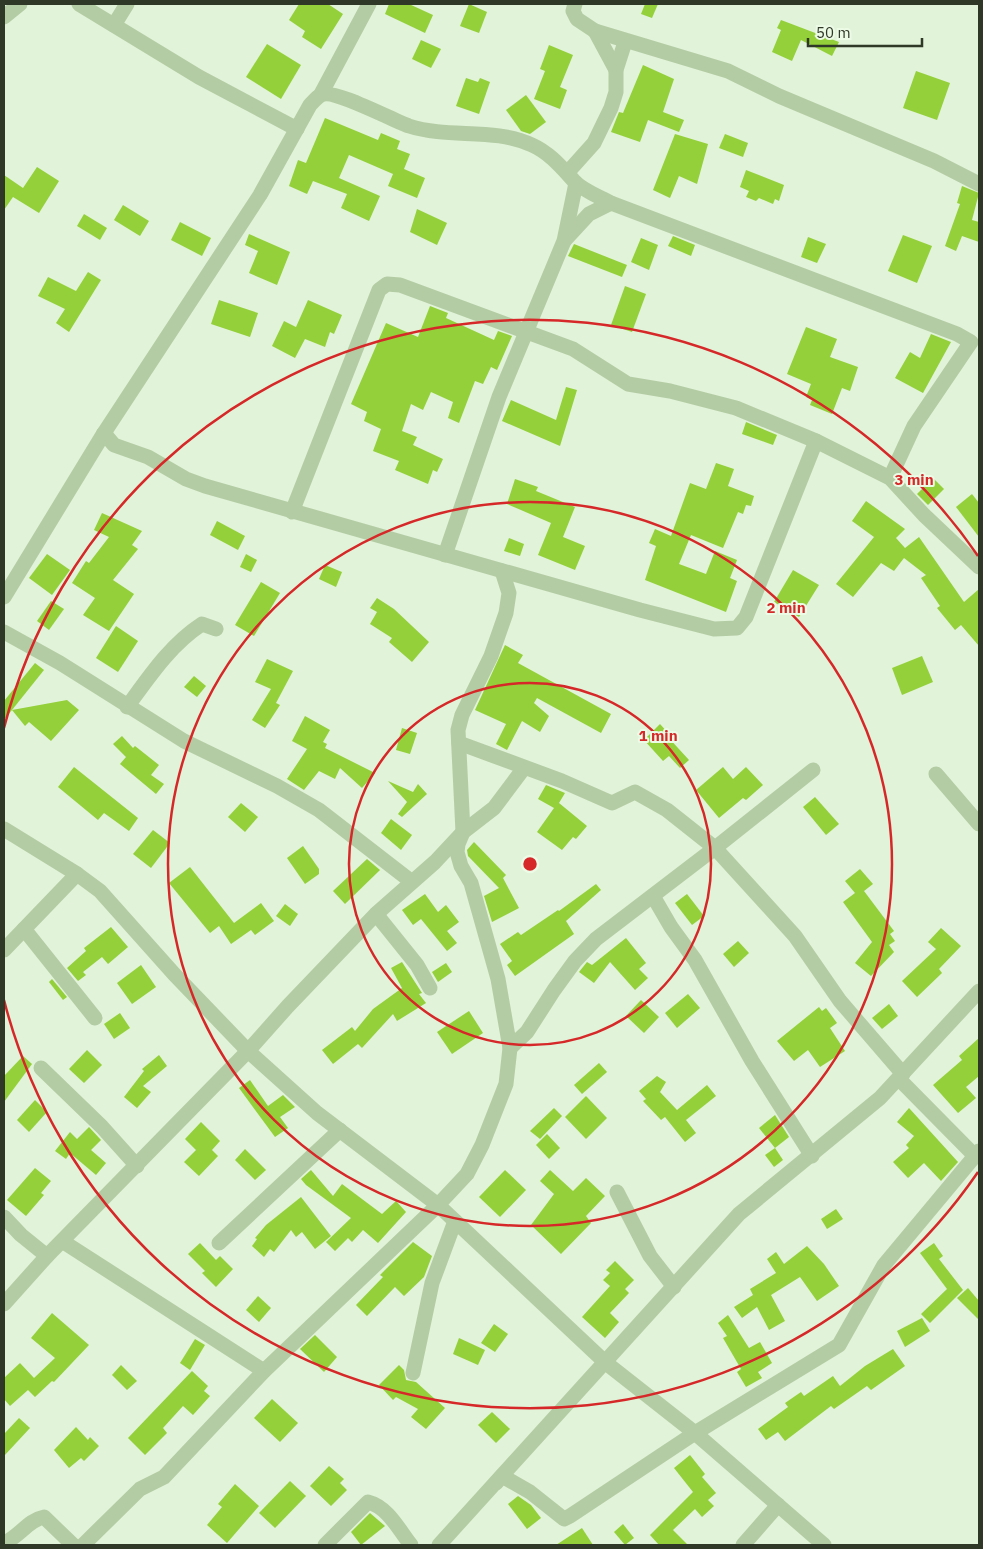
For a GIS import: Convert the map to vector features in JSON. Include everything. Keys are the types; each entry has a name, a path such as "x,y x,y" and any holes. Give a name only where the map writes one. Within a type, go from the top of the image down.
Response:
{"street":[{"path":"4,17 20,4"},
{"path":"79,4 199,77 297,129"},
{"path":"114,25 127,4"},
{"path":"4,597 104,433 260,195 310,105 321,94 369,4"},
{"path":"575,4 573,11 577,19 594,31 625,42 648,46 728,71 780,96 934,161 979,184"},
{"path":"594,31 616,70"},
{"path":"445,555 499,397 528,332 564,241 572,177 594,143 611,108 616,92 616,70 625,42"},
{"path":"321,94 329,94 348,100 409,126 436,132 506,136 520,140 535,146 572,177 611,203 957,334 975,336 914,426 890,478"},
{"path":"564,241 589,214 611,203"},
{"path":"292,512 382,286 387,284 400,285 573,349 628,384 736,408 816,441 890,478 924,515 979,567"},
{"path":"104,433 114,445 148,457 186,480 292,512 714,629 737,628 746,617 816,441"},
{"path":"93,452 114,445"},
{"path":"83,1545 140,1489 164,1477 264,1370 438,1205 467,1174 482,1145 506,1084 510,1048 498,979 471,883 461,866 457,848 463,832 458,730 462,715 491,656 506,613 509,593 502,571"},
{"path":"509,593 523,577"},
{"path":"127,707 165,656 188,633 202,624 216,629"},
{"path":"4,632 60,663 184,742 277,786 319,810 412,882"},
{"path":"439,1545 502,1476 530,1492 564,1519 695,1433 839,1345 884,1265 940,1201 977,1153 901,1076 840,1001 795,936 715,848 667,810 634,792 612,803 562,781 459,742"},
{"path":"4,1304 47,1256 248,1051 376,914 435,862 463,832 494,808 524,768"},
{"path":"510,1048 527,1032 554,990 589,946 813,770"},
{"path":"936,774 979,824"},
{"path":"4,829 77,874 100,891 174,974 248,1051 340,1130 438,1205 606,1363 695,1433 824,1545"},
{"path":"435,862 449,861 461,866"},
{"path":"4,950 77,874"},
{"path":"653,896 671,928 694,960 752,1061 812,1156"},
{"path":"376,914 416,965 430,988"},
{"path":"24,929 94,1018"},
{"path":"491,1488 739,1214 812,1156 880,1098 979,991"},
{"path":"41,1068 102,1126 137,1166"},
{"path":"219,1243 340,1130"},
{"path":"617,1192 650,1256 674,1287"},
{"path":"4,1217 21,1235 47,1256"},
{"path":"413,1373 432,1283 455,1221"},
{"path":"62,1241 264,1370"},
{"path":"326,1545 368,1502 378,1504 411,1545"},
{"path":"743,1545 778,1505"},
{"path":"4,1543 11,1540 37,1518 44,1517 73,1545"}],"building":[{"path":"299,4 328,4 343,14 321,49 302,37 305,31 289,20"},
{"path":"389,4 409,4 433,15 425,33 385,14"},
{"path":"469,4 487,12 479,33 460,26"},
{"path":"645,4 658,4 652,18 641,14"},
{"path":"781,20 839,42 832,56 801,40 792,61 772,52 781,30 777,28"},
{"path":"421,40 441,49 431,68 412,59"},
{"path":"267,44 301,65 281,99 246,77"},
{"path":"549,45 573,55 560,87 567,90 560,109 534,99 545,71 540,69"},
{"path":"643,65 674,79 663,112 684,120 679,132 648,120 640,142 611,132 619,112 623,113"},
{"path":"916,71 950,83 937,120 903,108"},
{"path":"466,78 478,82 480,78 490,82 479,114 456,106"},
{"path":"526,95 546,122 530,134 521,131 506,110"},
{"path":"325,118 378,140 381,133 400,141 397,149 410,154 404,169 425,178 417,198 388,186 393,174 349,155 339,178 380,196 369,221 341,208 347,194 313,181 307,194 289,186 298,160 306,163"},
{"path":"675,134 708,144 697,184 679,176 670,198 653,190"},
{"path":"725,134 748,143 743,157 719,148"},
{"path":"37,167 59,181 39,213 13,197 4,210 4,175 23,188"},
{"path":"746,170 784,185 779,201 775,199 773,204 759,198 756,201 746,197 749,191 740,187"},
{"path":"962,186 979,193 972,220 979,222 979,242 962,236 956,251 945,246 960,204 957,203"},
{"path":"123,205 149,221 140,236 114,220"},
{"path":"417,209 447,223 437,245 410,232"},
{"path":"84,214 107,228 100,240 77,226"},
{"path":"180,222 211,238 202,256 171,240"},
{"path":"249,234 290,252 277,285 249,273 258,251 245,245"},
{"path":"903,235 932,246 917,283 888,271"},
{"path":"673,236 695,245 691,256 668,246"},
{"path":"808,237 826,244 817,263 801,257"},
{"path":"641,238 658,245 649,270 631,262"},
{"path":"574,244 627,265 622,277 568,256"},
{"path":"88,272 101,280 69,332 56,323 65,309 38,296 48,277 76,291"},
{"path":"625,286 646,294 632,332 611,325"},
{"path":"219,300 258,313 250,337 211,324"},
{"path":"308,300 342,315 334,334 330,332 325,347 305,339 295,358 272,346 284,321 296,327"},
{"path":"430,306 448,313 446,318 494,340 498,331 512,336 497,370 491,367 483,384 475,381 459,423 448,418 453,402 431,392 423,410 411,404 402,431 417,437 413,445 443,459 437,472 433,470 428,484 395,470 399,461 373,451 381,429 364,421 367,412 351,404 386,323 418,337"},
{"path":"806,327 837,339 830,357 858,367 850,391 842,388 832,414 810,405 812,400 806,397 811,384 787,374"},
{"path":"931,334 951,342 923,393 895,378 910,352 920,358"},
{"path":"566,387 577,390 560,446 502,421 511,400 556,420"},
{"path":"746,422 777,435 773,445 742,434"},
{"path":"716,463 734,469 728,486 754,496 751,506 746,505 743,514 738,512 723,548 691,535 679,564 706,574 715,551 737,560 730,578 737,581 726,612 645,580 656,546 649,543 655,529 671,536 690,483 706,489"},
{"path":"933,478 944,489 928,505 917,494"},
{"path":"515,479 538,487 536,491 575,507 563,537 585,546 575,570 538,555 551,523 507,504"},
{"path":"972,494 979,503 979,537 956,507"},
{"path":"866,501 905,529 896,538 905,548 919,537 964,602 979,589 979,646 961,625 955,630 937,608 940,606 921,578 926,575 904,558 894,571 881,563 853,597 836,584 874,537 852,521"},
{"path":"102,513 142,531 132,545 138,549 113,580 134,594 109,631 83,615 95,598 72,583 86,561 89,563 109,537 94,530"},
{"path":"217,521 245,536 238,550 210,535"},
{"path":"509,538 524,544 520,556 504,551"},
{"path":"47,554 70,570 52,595 29,578"},
{"path":"246,554 257,560 251,572 240,567"},
{"path":"325,565 342,572 336,587 319,579"},
{"path":"793,570 819,585 799,617 774,602"},
{"path":"261,582 280,593 254,636 235,625"},
{"path":"377,598 394,609 429,642 412,662 389,642 392,638 370,624 377,612 370,608"},
{"path":"51,601 64,609 49,630 37,621"},
{"path":"116,626 138,641 118,672 96,658"},
{"path":"505,645 523,655 518,663 611,714 601,733 537,698 534,703 549,716 540,732 522,721 507,750 496,744 506,724 475,710"},
{"path":"922,656 933,682 902,695 892,668"},
{"path":"267,659 293,671 276,703 280,705 265,728 252,720 271,689 255,682"},
{"path":"35,663 44,670 4,720 4,701"},
{"path":"194,676 206,686 197,697 184,687"},
{"path":"67,700 79,710 51,741 29,722 25,726 12,710"},
{"path":"305,716 330,730 323,742 327,744 325,748 375,773 362,788 340,768 335,779 319,771 304,790 287,779 307,749 292,741"},
{"path":"660,724 669,734 667,736 689,760 680,768 669,756 663,761 644,740"},
{"path":"402,728 417,733 410,754 396,750"},
{"path":"122,736 133,748 135,746 159,765 151,775 164,784 156,794 120,764 126,757 113,744"},
{"path":"74,767 138,818 129,831 104,813 98,820 58,787"},
{"path":"723,767 733,779 746,767 763,785 746,800 743,798 719,818 696,790"},
{"path":"388,781 413,792 418,784 427,794 402,817 398,814 407,802"},
{"path":"546,785 565,793 559,803 587,826 576,839 573,837 562,850 537,832 554,808 538,799"},
{"path":"815,797 839,824 826,835 803,807"},
{"path":"241,803 258,817 245,832 228,817"},
{"path":"391,819 412,835 401,850 381,833"},
{"path":"153,830 170,843 151,868 133,854"},
{"path":"474,842 506,875 503,878 519,908 492,922 484,896 499,888 468,856 467,850"},
{"path":"303,846 319,869 319,874 305,884 287,858"},
{"path":"367,859 380,870 345,904 333,891"},
{"path":"190,867 234,923 261,903 274,921 255,935 251,930 231,944 219,926 210,933 169,883"},
{"path":"860,869 873,884 864,891 894,931 890,934 895,941 889,945 894,952 871,976 855,963 872,942 843,902 855,893 845,881"},
{"path":"596,884 601,890 566,921 574,934 515,976 507,965 512,961 500,944 518,932 521,935 559,911"},
{"path":"425,894 438,912 446,905 459,922 447,931 457,943 447,951 421,919 413,925 402,910"},
{"path":"687,894 704,916 692,925 675,903"},
{"path":"285,904 298,914 290,926 276,916"},
{"path":"111,927 128,947 108,964 102,957 83,972 86,975 78,981 67,968 86,951 84,948"},
{"path":"941,928 961,946 939,969 942,973 917,997 902,981 936,949 928,942"},
{"path":"626,938 646,963 639,969 648,978 635,990 610,962 594,983 579,972 587,962 592,965"},
{"path":"738,941 749,953 734,967 723,954"},
{"path":"402,962 422,993 419,994 426,1003 397,1021 393,1014 362,1048 358,1044 333,1064 322,1050 352,1027 355,1031 373,1009 402,988 391,968"},
{"path":"446,963 452,972 438,982 432,972"},
{"path":"141,965 156,987 132,1004 117,983"},
{"path":"52,979 67,997 63,1000 49,982"},
{"path":"688,994 700,1008 677,1028 665,1013"},
{"path":"641,1000 659,1017 644,1033 626,1016"},
{"path":"889,1004 898,1016 882,1029 872,1018"},
{"path":"819,1007 822,1011 826,1008 837,1023 830,1028 845,1051 820,1067 808,1050 794,1061 777,1041"},
{"path":"469,1011 483,1033 452,1054 437,1032"},
{"path":"120,1013 130,1028 114,1039 104,1024"},
{"path":"979,1038 979,1076 966,1087 976,1098 958,1113 933,1085 962,1060 959,1056"},
{"path":"87,1050 102,1065 84,1083 69,1069"},
{"path":"159,1055 167,1066 143,1086 151,1092 137,1108 124,1097 144,1071 142,1069"},
{"path":"23,1056 32,1064 4,1102 4,1076"},
{"path":"599,1063 607,1072 582,1094 574,1085"},
{"path":"657,1076 666,1082 660,1092 677,1110 707,1085 716,1096 686,1120 696,1133 685,1142 665,1117 661,1120 643,1101 646,1099 639,1091"},
{"path":"250,1080 268,1106 283,1095 295,1107 280,1117 288,1128 275,1137 239,1088"},
{"path":"586,1096 607,1118 586,1139 565,1117"},
{"path":"35,1100 47,1112 29,1132 17,1120"},
{"path":"554,1108 562,1116 540,1139 530,1131"},
{"path":"909,1108 958,1162 941,1181 924,1163 908,1178 893,1162 909,1148 906,1145 914,1136 897,1122"},
{"path":"775,1115 789,1137 775,1148 759,1128"},
{"path":"201,1122 220,1141 212,1150 218,1156 199,1176 184,1162 196,1150 185,1139"},
{"path":"89,1127 101,1140 91,1150 106,1163 96,1175 70,1153 66,1159 55,1151 70,1132 77,1139"},
{"path":"547,1134 560,1148 549,1159 536,1145"},
{"path":"775,1148 783,1160 774,1167 765,1155"},
{"path":"245,1149 266,1170 255,1180 235,1160"},
{"path":"35,1168 51,1181 41,1193 44,1195 26,1216 7,1200"},
{"path":"311,1170 333,1196 342,1184 382,1214 396,1201 406,1212 378,1243 363,1230 352,1242 348,1238 335,1251 326,1242 351,1218 306,1185 301,1179"},
{"path":"505,1170 526,1190 500,1217 479,1197"},
{"path":"550,1170 573,1191 586,1178 605,1196 586,1216 591,1223 561,1254 531,1225 554,1194 540,1181"},
{"path":"301,1197 331,1236 315,1249 302,1232 296,1237 291,1230 274,1252 270,1249 264,1257 252,1246 257,1239 255,1238 266,1225"},
{"path":"836,1209 843,1219 827,1229 821,1219"},
{"path":"413,1242 432,1256 424,1277 404,1296 395,1287 367,1316 356,1305 383,1277 380,1275"},
{"path":"200,1243 216,1260 220,1256 233,1269 216,1287 202,1273 205,1271 188,1254"},
{"path":"934,1243 943,1256 939,1259 963,1290 930,1323 921,1314 947,1289 920,1253"},
{"path":"807,1246 824,1264 839,1286 817,1301 800,1277 771,1295 785,1321 769,1330 757,1307 742,1318 734,1307 753,1295 750,1289 776,1273 767,1259 776,1252 784,1264"},
{"path":"615,1261 634,1280 625,1289 629,1293 610,1313 619,1322 605,1338 582,1317 610,1286 603,1280 610,1273 606,1270"},
{"path":"968,1288 979,1301 979,1320 957,1298"},
{"path":"258,1296 271,1308 259,1322 246,1310"},
{"path":"52,1313 89,1345 54,1382 52,1381 35,1397 28,1390 10,1406 4,1399 4,1378 20,1363 34,1378 55,1358 31,1338"},
{"path":"728,1315 749,1348 760,1342 772,1363 758,1372 762,1378 746,1387 737,1372 741,1369 723,1338 727,1336 718,1323"},
{"path":"922,1318 930,1331 905,1347 897,1331"},
{"path":"494,1324 508,1334 495,1352 481,1343"},
{"path":"315,1335 337,1357 324,1372 300,1349"},
{"path":"459,1338 485,1350 478,1365 453,1354"},
{"path":"195,1339 205,1345 190,1370 180,1363"},
{"path":"893,1349 905,1366 871,1390 867,1386 834,1409 831,1406 785,1441 778,1432 766,1440 758,1429 788,1407 785,1403 801,1392 804,1396 833,1376 840,1386 865,1366"},
{"path":"121,1365 137,1381 127,1390 112,1375"},
{"path":"399,1365 404,1370 406,1380 416,1382 445,1408 426,1429 411,1417 418,1409 396,1397 393,1400 379,1385"},
{"path":"192,1371 208,1386 204,1391 210,1396 193,1415 183,1406 163,1428 167,1433 145,1455 128,1438"},
{"path":"272,1399 298,1423 280,1442 254,1418"},
{"path":"492,1412 510,1429 496,1443 478,1425"},
{"path":"19,1418 30,1428 4,1456 4,1434"},
{"path":"76,1427 88,1440 90,1437 99,1446 84,1461 81,1458 69,1468 54,1450"},
{"path":"690,1455 705,1474 702,1477 716,1493 708,1500 714,1506 702,1517 695,1509 673,1530 688,1545 659,1545 650,1535 693,1492 674,1468"},
{"path":"329,1466 344,1479 340,1483 347,1490 331,1506 310,1486"},
{"path":"290,1481 306,1496 275,1528 259,1513"},
{"path":"235,1484 259,1506 227,1543 207,1525 222,1507 218,1504"},
{"path":"518,1496 531,1505 541,1518 527,1529 508,1504"},
{"path":"370,1513 385,1526 361,1545 351,1532"},
{"path":"623,1524 634,1538 625,1545 614,1532"},
{"path":"582,1528 593,1545 556,1545"}]}
